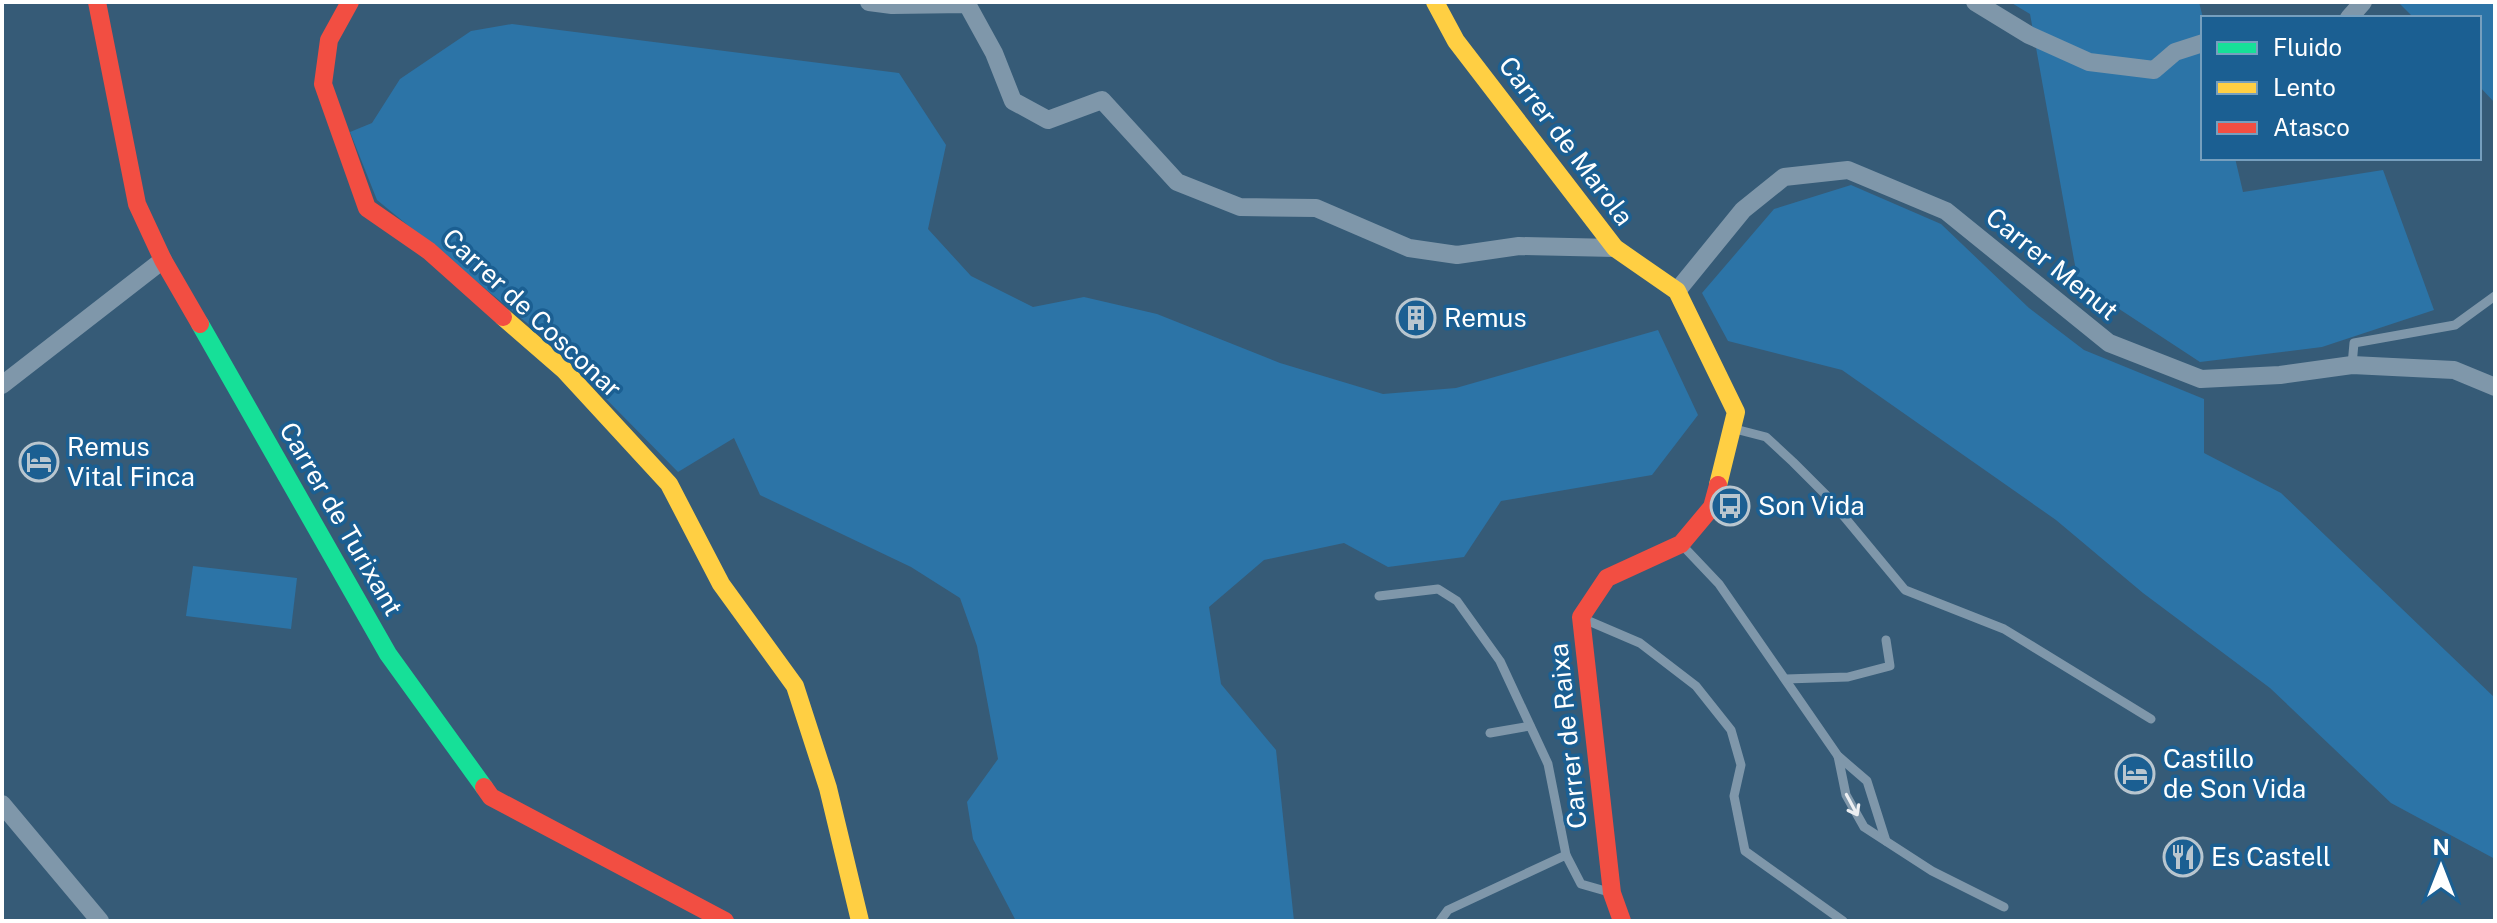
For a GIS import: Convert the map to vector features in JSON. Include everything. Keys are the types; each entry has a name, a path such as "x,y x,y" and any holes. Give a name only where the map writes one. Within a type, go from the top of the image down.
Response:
{"street":[{"name":"Carrer de Turixant","path":"97,2 137,204 163,260 388,654 491,797 725,921"},
{"name":"Carrer de Cosconar","path":"350,2 329,40 323,84 367,208 429,251 564,370 669,484 721,584 795,686 828,788 860,921"},
{"path":"869,2 892,5 967,4 994,53 1013,101 1048,120 1102,100 1177,182 1240,207 1316,208 1409,248 1457,255 1519,246 1615,248"},
{"name":"Carrer de Marola","path":"1435,2 1456,41 1615,248 1677,291"},
{"path":"1975,2 2029,35 2089,62 2154,70 2175,52 2201,44"},
{"name":"Carrer Menut","path":"1677,291 1743,210 1784,177 1848,170 1946,211 2109,343 2201,379 2280,375 2352,365 2454,370 2495,387"},
{"path":"2,385 163,260"},
{"name":"Carrer de Raixa","path":"1622,921 1612,893 1581,617 1607,578 1657,558 1681,544 1712,507 1736,412 1677,291"},
{"path":"2,804 100,921"}],"lane":[{"path":"2352,365 2354,343 2455,325 2495,296"},
{"path":"1732,428 1766,437 1793,462 1827,496 1905,590 2004,629 2151,719"},
{"path":"1681,544 1719,584 1838,756 1867,781 1886,841"},
{"path":"1379,596 1438,589 1457,601 1500,661 1548,764 1566,855 1581,884 1612,893"},
{"path":"1581,617 1640,643 1696,686 1731,730 1741,765 1734,796 1745,851 1843,921"},
{"path":"1786,679 1848,677 1890,666 1886,640"},
{"path":"1490,733 1530,726"},
{"path":"1838,756 1846,795 1864,827 1932,871 2004,907"},
{"path":"1440,921 1448,910 1566,855"}],"shaded area":[{"path":"2010,2 2199,2 2202,16 2201,160 2235,160 2243,192 2383,170 2434,310 2322,347 2200,362 2078,282 2030,14"},
{"path":"2398,2 2495,2 2495,103 2481,88 2481,16 2412,16"},
{"path":"512,24 899,73 946,145 928,229 971,276 1033,307 1084,297 1157,314 1280,363 1383,394 1456,388 1658,330 1698,415 1652,475 1501,501 1464,557 1388,567 1344,543 1264,560 1209,607 1221,684 1276,750 1294,921 1016,921 973,839 967,802 998,759 977,646 960,598 911,567 760,495 734,438 678,472 549,341 377,200 350,132 372,123 400,79 471,31"},
{"path":"1851,185 1941,224 2029,308 2084,350 2204,399 2204,453 2281,493 2495,698 2495,859 2391,803 2270,688 2143,593 2056,520 1842,370 1728,341 1702,293 1774,209"},
{"path":"193,566 297,578 291,629 186,616"}],"traffic: fast":[{"path":"200,324 388,654 484,787"}],"traffic: slow":[{"path":"1435,2 1456,41 1615,248 1677,291 1736,412 1718,485"},
{"path":"503,317 564,370 669,484 721,584 795,686 828,788 860,921"}],"traffic: jam":[{"path":"97,2 137,204 163,260 200,324"},
{"path":"350,2 329,40 323,84 367,208 429,251 503,317"},
{"path":"1622,921 1612,893 1581,617 1607,578 1681,544 1712,507 1718,485"},
{"path":"484,787 491,797 725,921"}],"place":[{"name":"Remus","path":"1416,318"},
{"name":"Remus Vital Finca","path":"39,462"},
{"name":"Son Vida","path":"1730,506"},
{"name":"Castillo de Son Vida","path":"2135,774"},
{"name":"Es Castell","path":"2183,857"}]}
